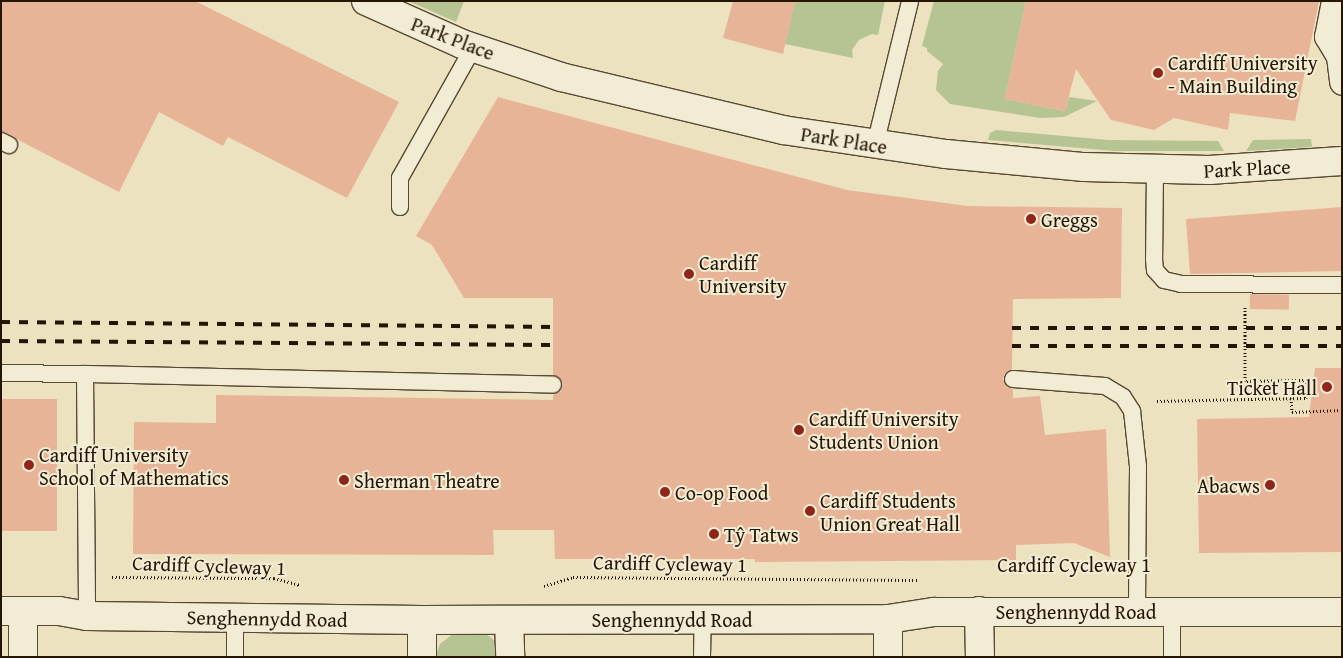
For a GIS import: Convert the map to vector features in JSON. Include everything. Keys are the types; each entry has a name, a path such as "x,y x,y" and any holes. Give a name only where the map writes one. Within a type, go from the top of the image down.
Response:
{"street":[{"name":"Park Place","path":"366,1 473,48 561,77 719,118 875,145 998,160 1155,170 1272,168 1342,161"},
{"path":"1334,1 1327,36 1339,56 1342,82"},
{"name":"Senghennydd Road","path":"12,611 59,610 87,616 422,620 703,618 888,620 934,612 979,611 1342,612"},
{"path":"12,611 23,657"},
{"path":"979,611 980,657"},
{"path":"422,620 422,657"},
{"path":"510,620 510,657"},
{"path":"888,620 888,657"}],"lane":[{"path":"875,145 910,1"},
{"path":"400,207 400,178 473,48"},
{"path":"1155,170 1154,259 1156,270 1164,280 1181,284 1342,285"},
{"path":"1,373 553,385"},
{"path":"85,374 87,616"},
{"path":"1013,379 1105,386 1123,397 1132,411 1138,466 1137,611"},
{"path":"1172,611 1172,657"},
{"path":"235,618 235,657"},
{"path":"702,657 703,618"}],"path":[{"path":"1245,306 1245,381 1296,382 1314,380"},
{"path":"1156,401 1306,398 1307,380"},
{"path":"1292,398 1292,412 1342,410"},
{"name":"Cardiff Cycleway 1","path":"86,576 274,578 302,585"},
{"name":"Cardiff Cycleway 1","path":"538,588 573,576 890,582 924,579"}],"green space":[{"path":"408,1 464,1 456,22"},
{"path":"795,1 885,1 878,35 872,34 859,40 852,50 853,58 785,44"},
{"path":"934,1 1026,1 1005,99 1065,111 1069,97 1097,101 1064,117 1040,118 950,104 936,90 938,71 943,64 927,51 927,48 922,46"},
{"path":"996,130 1109,140 1218,141 1224,151 1115,151 988,140 990,133"},
{"path":"1311,139 1312,147 1246,151 1253,140"},
{"path":"484,632 496,642 499,657 435,657 440,644 454,633"}],"building":[{"path":"1,1 195,1 399,102 347,198 228,137 223,146 159,112 119,192 1,131"},
{"path":"733,1 795,1 783,54 723,38"},
{"name":"Cardiff University - Main Building","path":"1026,1 1319,1 1295,121 1230,113 1228,130 1174,118 1154,130 1111,120 1076,69 1065,111 1005,99"},
{"name":"Cardiff University","path":"498,97 847,190 968,206 1122,208 1121,298 1013,299 1012,369 1005,373 1003,379 1007,387 1013,389 1013,398 1040,396 1045,435 1106,429 1110,557 1074,543 1016,545 1016,560 755,562 755,559 555,559 554,530 493,530 494,555 133,554 134,422 216,423 216,395 553,400 553,395 561,391 562,381 553,375 553,298 464,298 432,245 416,236"},
{"path":"1342,207 1342,271 1190,274 1186,219"},
{"path":"1250,294 1289,295 1289,310 1250,309"},
{"name":"Abacws","path":"1315,368 1342,368 1342,552 1199,553 1197,419 1309,417"},
{"name":"Cardiff University School of Mathematics","path":"1,399 57,399 57,531 1,531"}],"railway":[{"path":"1,322 553,327"},
{"path":"1012,328 1342,328"},
{"path":"1,341 553,345"},
{"path":"1012,346 1342,346"}],"place":[{"name":"Cardiff University - Main Building","path":"1158,73"},
{"name":"Greggs","path":"1031,219"},
{"name":"Cardiff University","path":"689,274"},
{"name":"Ticket Hall","path":"1327,387"},
{"name":"Cardiff University Students Union","path":"799,430"},
{"name":"Cardiff University School of Mathematics","path":"29,465"},
{"name":"Sherman Theatre","path":"344,480"},
{"name":"Abacws","path":"1270,485"},
{"name":"Co-op Food","path":"665,492"},
{"name":"Cardiff Students Union Great Hall","path":"810,511"},
{"name":"Tŷ Tatws","path":"714,534"}]}
